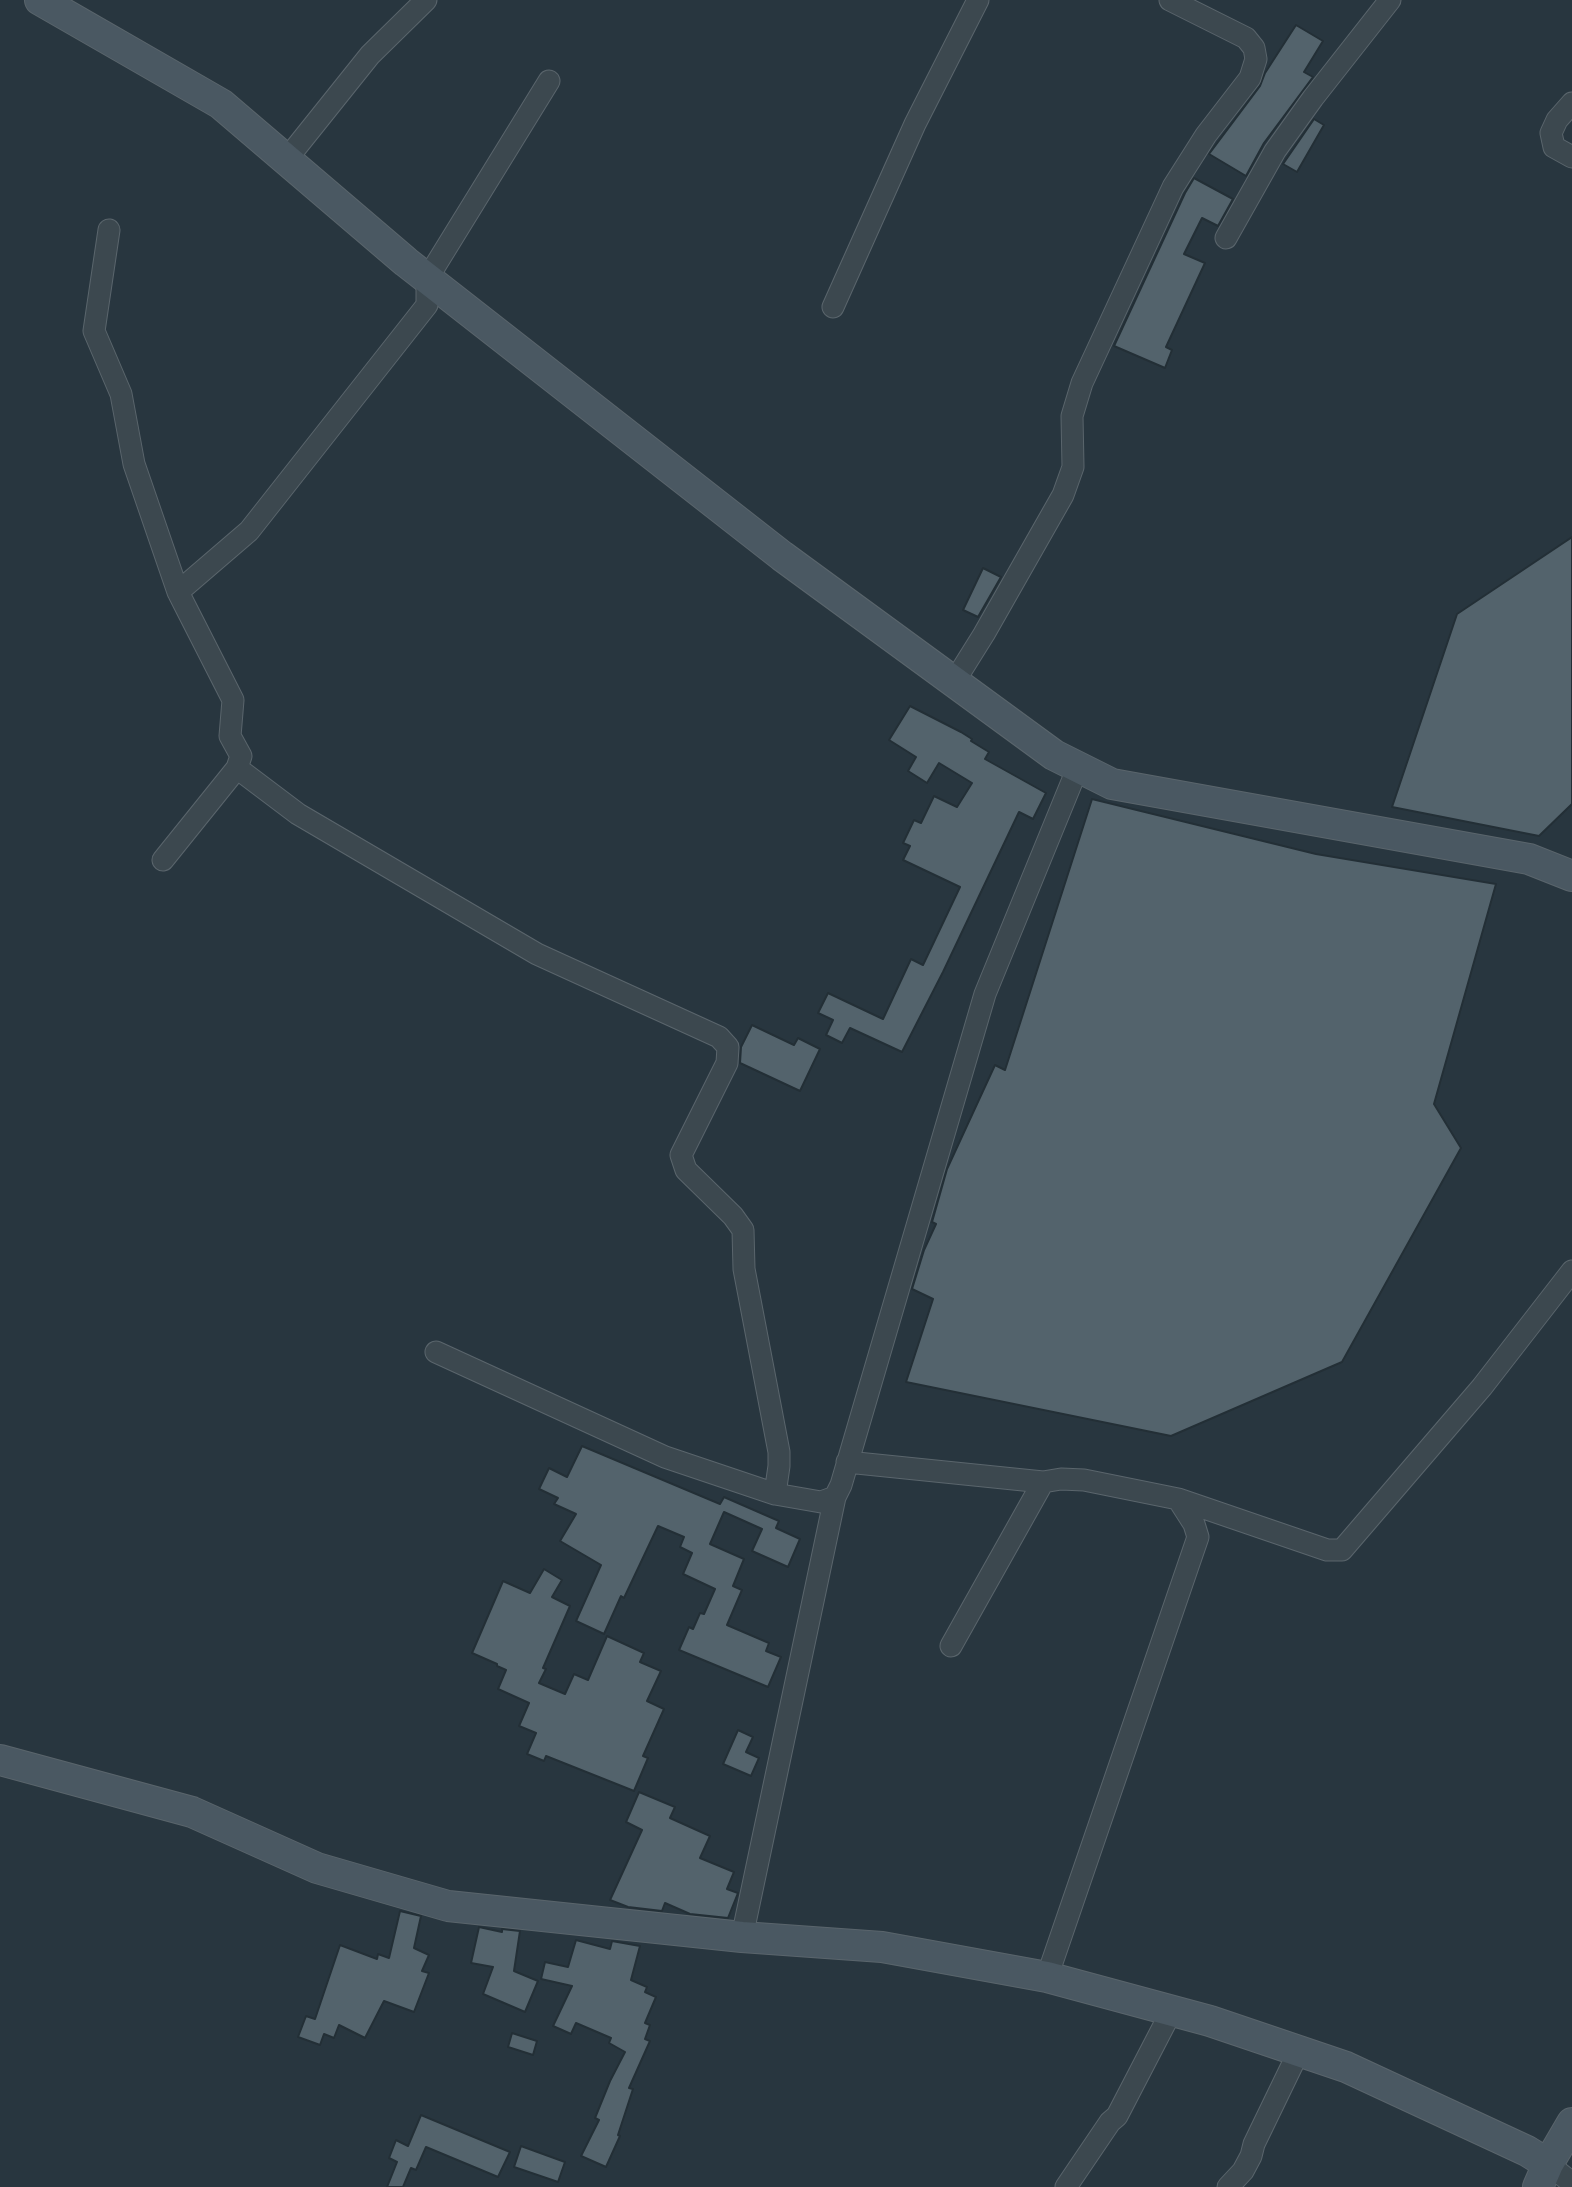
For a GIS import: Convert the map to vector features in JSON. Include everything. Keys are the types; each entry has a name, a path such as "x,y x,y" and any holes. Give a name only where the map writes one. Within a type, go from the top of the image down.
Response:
{"main road":[{"path":"40,0 221,104 427,279 782,556 1054,755 1112,784 1529,859 1572,876"},
{"path":"0,1760 192,1812 317,1868 448,1906 742,1937 882,1947 1047,1977 1172,2010 1346,2067 1527,2151 1543,2176 1572,2123"}],"street":[{"path":"286,160 370,55 426,0"},
{"path":"833,307 915,124 978,0"},
{"path":"954,682 1063,495 1073,467 1072,416 1082,383 1173,187 1206,135 1250,78 1256,59 1254,48 1246,38 1170,0"},
{"path":"1226,238 1275,151 1389,0"},
{"path":"178,592 248,531 427,305 427,279 549,81"},
{"path":"1572,103 1557,120 1551,133 1554,147 1572,157"},
{"path":"109,230 94,331 121,394 134,464 178,592 233,701 230,736 241,756 237,768 163,860"},
{"path":"742,1937 835,1497 841,1485 985,994 1078,767"},
{"path":"237,768 298,814 537,954 719,1037 728,1047 727,1063 681,1155 686,1170 733,1216 743,1230 744,1269 779,1452 775,1494"},
{"path":"847,1462 1043,1482 1061,1479 1084,1480 1178,1499 1327,1550 1342,1550 1482,1387 1572,1271"},
{"path":"436,1352 665,1457 775,1494 821,1502 835,1497"},
{"path":"951,1646 1043,1482"},
{"path":"1047,1977 1198,1537 1194,1524 1178,1499"},
{"path":"1066,2187 1116,2116 1172,2010"},
{"path":"1228,2187 1243,2171 1251,2156 1254,2144 1299,2051"},
{"path":"1543,2176 1572,2183"}],"building":[{"path":"1296,25 1323,41 1304,72 1313,77 1264,143 1246,176 1209,154 1260,86 1265,73"},
{"path":"1314,119 1324,125 1297,172 1283,164"},
{"path":"1194,178 1233,199 1218,226 1202,218 1184,254 1205,263 1166,347 1172,350 1165,368 1114,346"},
{"path":"1572,537 1572,804 1539,836 1392,807 1457,614"},
{"path":"983,568 1001,577 978,617 963,610"},
{"path":"910,706 972,739 971,741 989,752 985,759 1046,793 1033,819 1019,812 902,1052 850,1028 842,1043 826,1035 833,1020 818,1013 828,993 883,1019 911,959 923,965 960,887 903,860 910,846 903,843 914,820 921,823 934,796 957,807 972,783 939,763 927,783 908,771 916,757 889,740"},
{"path":"1092,799 1316,854 1496,884 1434,1104 1461,1148 1342,1362 1171,1436 906,1382 933,1299 912,1289 924,1250 936,1224 932,1222 947,1169 995,1065 1005,1070"},
{"path":"752,1025 794,1045 798,1038 820,1049 800,1091 740,1063 741,1047"},
{"path":"582,1446 720,1504 724,1497 779,1521 776,1528 800,1539 788,1567 752,1551 762,1529 724,1512 710,1544 744,1559 733,1586 742,1590 727,1625 769,1643 766,1651 781,1657 768,1687 679,1650 689,1627 693,1629 700,1613 704,1614 715,1589 683,1574 692,1553 680,1547 684,1537 658,1526 604,1634 576,1621 601,1565 560,1541 576,1514 554,1504 558,1498 539,1489 549,1468 567,1477"},
{"path":"544,1569 562,1580 552,1597 570,1606 539,1683 565,1694 574,1674 588,1680 607,1636 644,1653 640,1662 661,1671 647,1701 664,1709 643,1756 648,1758 634,1791 546,1756 544,1761 527,1754 536,1733 519,1726 529,1703 498,1689 506,1670 472,1653 503,1581 530,1593"},
{"path":"738,1730 753,1737 746,1752 759,1758 751,1776 723,1764"},
{"path":"639,1792 675,1807 670,1818 710,1836 700,1858 734,1872 727,1889 738,1893 728,1918 690,1914 665,1903 662,1911 628,1907 610,1900 642,1830 626,1822"},
{"path":"400,1911 421,1916 414,1948 429,1955 422,1971 429,1973 414,2012 384,2001 365,2038 339,2025 334,2038 324,2034 320,2045 298,2037 306,2016 315,2019 340,1945 377,1959 378,1954 389,1958"},
{"path":"479,1927 502,1932 502,1929 520,1931 514,1971 538,1981 525,2012 483,1994 493,1967 471,1963"},
{"path":"576,1940 610,1949 612,1941 640,1946 631,1980 647,1987 645,1992 656,1997 645,2023 650,2025 645,2039 650,2041 629,2088 633,2089 618,2135 620,2136 606,2167 581,2156 599,2120 595,2118 625,2052 609,2043 611,2038 576,2023 571,2034 553,2026 572,1986 541,1979 545,1962 568,1967"},
{"path":"512,2033 537,2041 533,2055 508,2047"},
{"path":"421,2115 510,2152 498,2177 426,2147 416,2170 411,2168 403,2187 387,2187 397,2162 389,2158 396,2140 408,2146"},
{"path":"521,2146 565,2162 558,2182 514,2167"}]}
